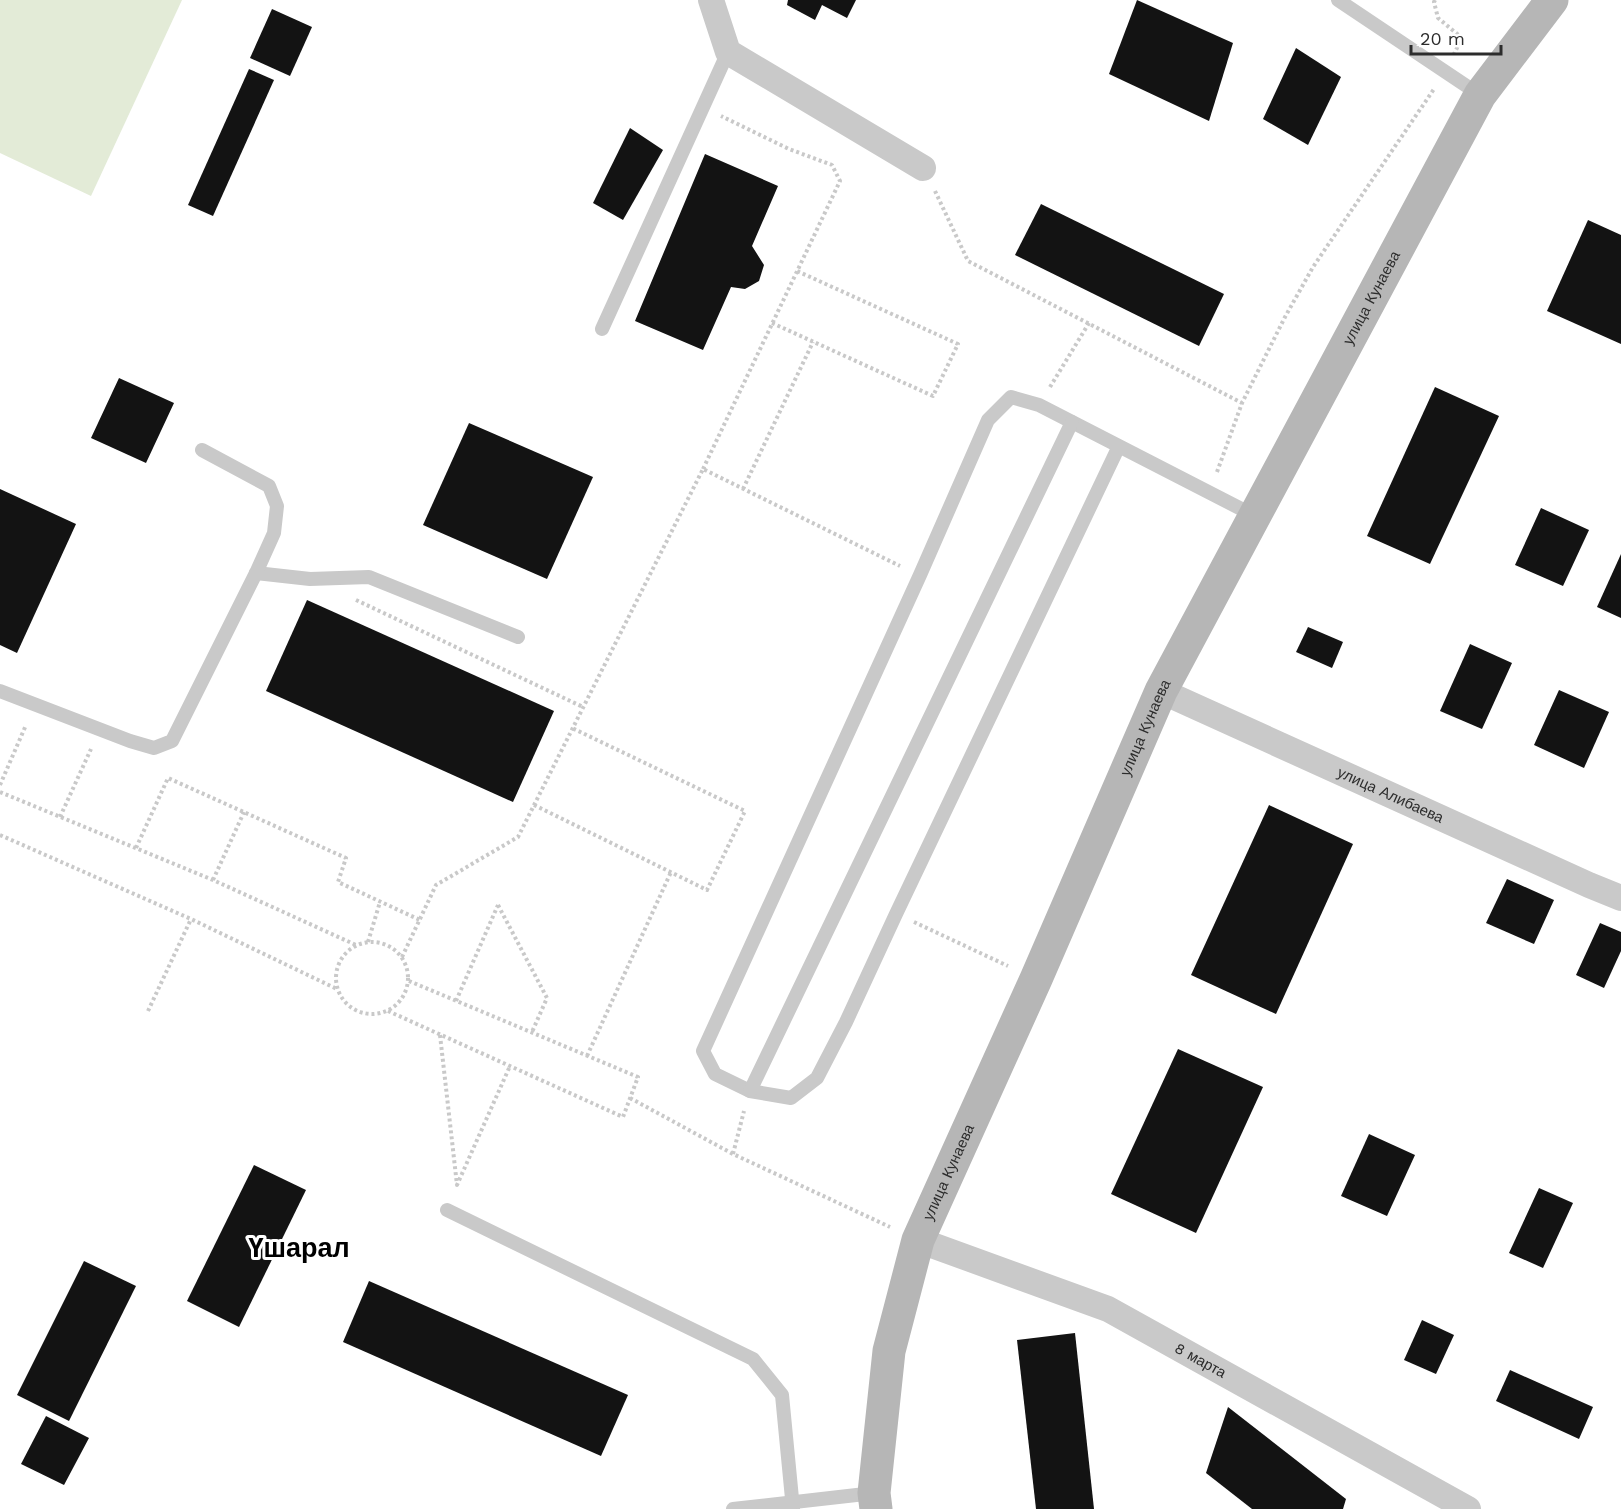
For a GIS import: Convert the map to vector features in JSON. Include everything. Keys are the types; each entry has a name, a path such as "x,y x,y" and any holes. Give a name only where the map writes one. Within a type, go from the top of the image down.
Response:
{"street":[{"path":"711,0 728,52 923,168"},
{"name":"улица Кунаева","path":"875,1501 889,1351 918,1240 1036,979 1161,691 1480,96 1552,0"},
{"name":"улица Алибаева","path":"1161,691 1621,898"},
{"name":"8 марта","path":"918,1240 1108,1309 1468,1509"}],"lane":[{"path":"1338,0 1480,96"},
{"path":"602,329 728,52"},
{"path":"1119,446 846,1022 817,1078 791,1098 750,1090 715,1074 703,1051 920,575 988,420 1011,396 1039,405 1119,446 1210,493 1255,516"},
{"path":"750,1090 1072,422"},
{"path":"0,691 153,748 172,741 274,533 277,506 269,486 202,450"},
{"path":"256,573 310,579 369,577 518,637"},
{"path":"447,1210 753,1359 783,1395 792,1506"},
{"path":"734,1509 875,1501"}],"path":[{"path":"1210,493 1242,403 1285,317 1313,267 1445,72 1462,38 1438,18 1435,0"},
{"path":"402,957 436,885 518,837 703,469 840,181 832,165 789,149 703,107"},
{"path":"923,168 968,261 1242,403"},
{"path":"772,323 933,396 958,344 797,271"},
{"path":"1039,405 1089,324"},
{"path":"743,489 813,342"},
{"path":"703,469 920,575"},
{"path":"310,579 583,707"},
{"path":"0,785 35,704"},
{"path":"534,805 707,890 745,811 572,728"},
{"path":"60,817 100,729"},
{"path":"136,848 168,778 346,858 338,882 420,920"},
{"path":"0,792 213,880 356,945"},
{"path":"213,880 244,812"},
{"path":"0,835 191,919 336,988"},
{"path":"587,1056 670,872"},
{"path":"368,942 381,902"},
{"path":"456,1001 498,905 547,998 532,1032"},
{"path":"896,914 1036,979"},
{"path":"148,1011 191,919"},
{"path":"368,942 381,942 393,948 408,968 409,981 406,993 398,1004 388,1011 376,1014 363,1014 351,1009 342,1000 336,988 335,976 338,963 345,953 356,945 368,942"},
{"path":"388,1011 623,1117 639,1077 409,981"},
{"path":"440,1035 457,1185 510,1066"},
{"path":"733,1154 750,1090"},
{"path":"630,1098 733,1154 918,1240"}],"green space":[{"path":"0,0 182,0 91,196 0,153"}],"building":[{"path":"788,0 856,0 847,18 822,5 815,20 787,5"},
{"path":"1137,0 1233,43 1209,121 1109,74"},
{"path":"272,9 312,27 290,76 250,58"},
{"path":"1296,48 1341,77 1308,145 1263,119"},
{"path":"249,69 274,80 213,216 188,205"},
{"path":"630,128 663,150 623,220 593,203"},
{"path":"705,154 778,186 752,246 764,265 759,281 745,289 731,287 703,350 635,321"},
{"path":"1041,204 1224,294 1199,346 1015,255"},
{"path":"1588,220 1621,235 1621,344 1547,311"},
{"path":"119,378 174,403 146,463 91,438"},
{"path":"1435,387 1499,416 1430,564 1367,536"},
{"path":"469,423 593,477 547,579 423,525"},
{"path":"0,489 76,524 17,653 0,645"},
{"path":"1541,508 1589,530 1563,586 1515,565"},
{"path":"1621,554 1621,618 1597,607"},
{"path":"307,600 554,711 513,802 266,691"},
{"path":"1308,627 1343,642 1332,668 1296,652"},
{"path":"1470,644 1512,663 1482,729 1440,711"},
{"path":"1559,690 1609,712 1584,768 1534,745"},
{"path":"1269,805 1353,844 1276,1014 1191,975"},
{"path":"1507,879 1554,900 1534,944 1486,923"},
{"path":"1600,923 1621,932 1621,951 1604,988 1576,975"},
{"path":"1178,1049 1263,1087 1196,1233 1111,1194"},
{"path":"1369,1134 1415,1155 1387,1216 1341,1196"},
{"path":"254,1165 306,1190 239,1327 187,1301"},
{"path":"1539,1188 1573,1203 1543,1268 1509,1253"},
{"path":"84,1261 136,1286 69,1421 17,1395"},
{"path":"369,1281 628,1395 601,1456 343,1342"},
{"path":"1422,1320 1454,1335 1436,1374 1404,1360"},
{"path":"1075,1333 1094,1509 1036,1509 1017,1340"},
{"path":"1510,1370 1593,1407 1579,1439 1496,1401"},
{"path":"1228,1407 1346,1499 1343,1509 1252,1509 1206,1473"},
{"path":"46,1416 89,1438 64,1485 21,1464"}],"district":[{"name":"Үшарал","path":"299,1248"}]}
